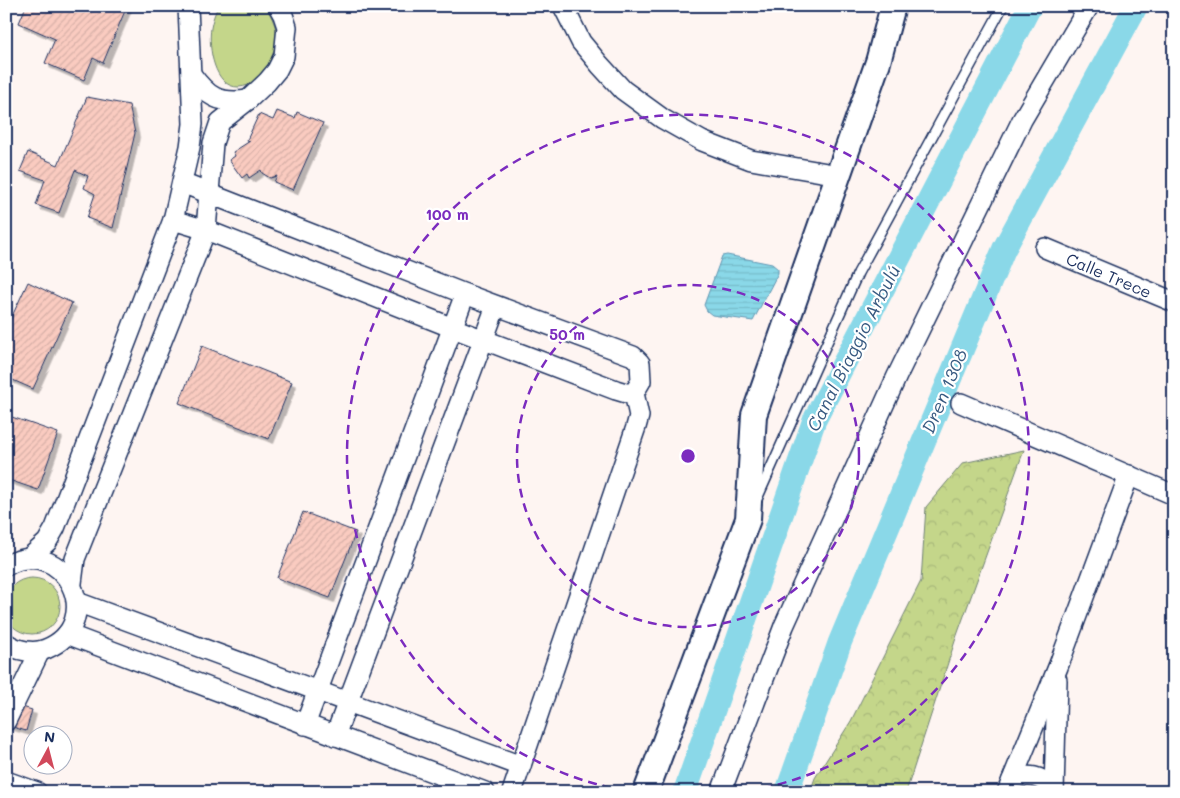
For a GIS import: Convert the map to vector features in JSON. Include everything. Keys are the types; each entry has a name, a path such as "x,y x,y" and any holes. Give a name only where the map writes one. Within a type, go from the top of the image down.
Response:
{"street":[{"path":"28,559 47,542 55,528 173,220 190,146 193,124 188,6"},
{"path":"189,34 197,6"},
{"path":"6,644 14,649 40,651 55,645 67,634 75,619 77,602 72,583 75,559 206,230 213,143 220,122 248,100 277,70 284,56 287,27 284,15 278,6"},
{"path":"563,6 581,42 600,65 623,90 663,119 702,141 751,160 839,175"},
{"path":"646,792 748,519 754,415 878,62 893,6"},
{"path":"721,792 784,626 897,376 1022,120 1089,6"},
{"path":"191,74 200,86 217,99 230,102 248,100"},
{"path":"182,183 496,306 633,356 640,363 641,381 634,393 639,416 636,427 512,792"},
{"path":"173,220 206,230 616,390 634,393"},
{"name":"Calle Trece","path":"1045,248 1174,302"},
{"path":"305,725 465,294"},
{"path":"335,736 485,340 496,306"},
{"path":"961,403 1174,495"},
{"path":"1009,786 1058,666 1129,476"},
{"path":"6,566 13,562 28,559 45,561 59,568 72,583"},
{"path":"77,602 521,766"},
{"path":"67,634 485,792"},
{"path":"6,721 40,651"},
{"path":"1054,790 1058,666"},
{"path":"1009,786 1020,776 1034,776 1046,781 1054,790"},
{"path":"6,781 37,792"}],"lane":[{"path":"748,519 858,274 1003,6"}],"green space":[{"path":"218,6 266,6 273,22 276,39 272,58 262,74 248,85 230,86 218,74 214,65 210,36"},
{"path":"1024,450 956,638 906,792 810,792 815,778 851,721 921,581 926,507 963,463"},
{"path":"32,578 43,580 52,586 58,595 60,606 58,617 52,626 43,632 32,634 21,632 12,626 6,617 4,606 6,595 12,586 21,580"}],"water":[{"path":"727,255 772,264 778,269 778,273 753,321 712,315 704,305 722,256"}],"building":[{"path":"26,6 127,6 103,63 93,58 84,80 45,63 55,39 19,23"},
{"path":"87,97 129,105 135,133 113,228 87,218 95,194 84,188 88,176 75,170 59,213 36,205 45,180 20,171 28,152 58,165"},
{"path":"277,111 295,118 297,112 323,123 293,190 274,182 277,176 270,178 262,173 261,170 249,178 247,174 242,178 229,160 235,156 233,152 250,141 247,140 259,114 273,120"},
{"path":"28,282 72,303 33,389 6,377 6,329"},
{"path":"202,346 292,382 269,439 179,403"},
{"path":"6,415 58,433 38,490 6,479"},
{"path":"303,512 356,532 330,598 277,578"},
{"path":"6,702 32,710 27,726 22,726 22,730 6,725"}],"waterway":[{"name":"Canal Biaggio Arbulú","path":"685,792 814,421 1030,6"},
{"name":"Dren 1308","path":"787,792 840,642 1004,249 1136,6"}]}
